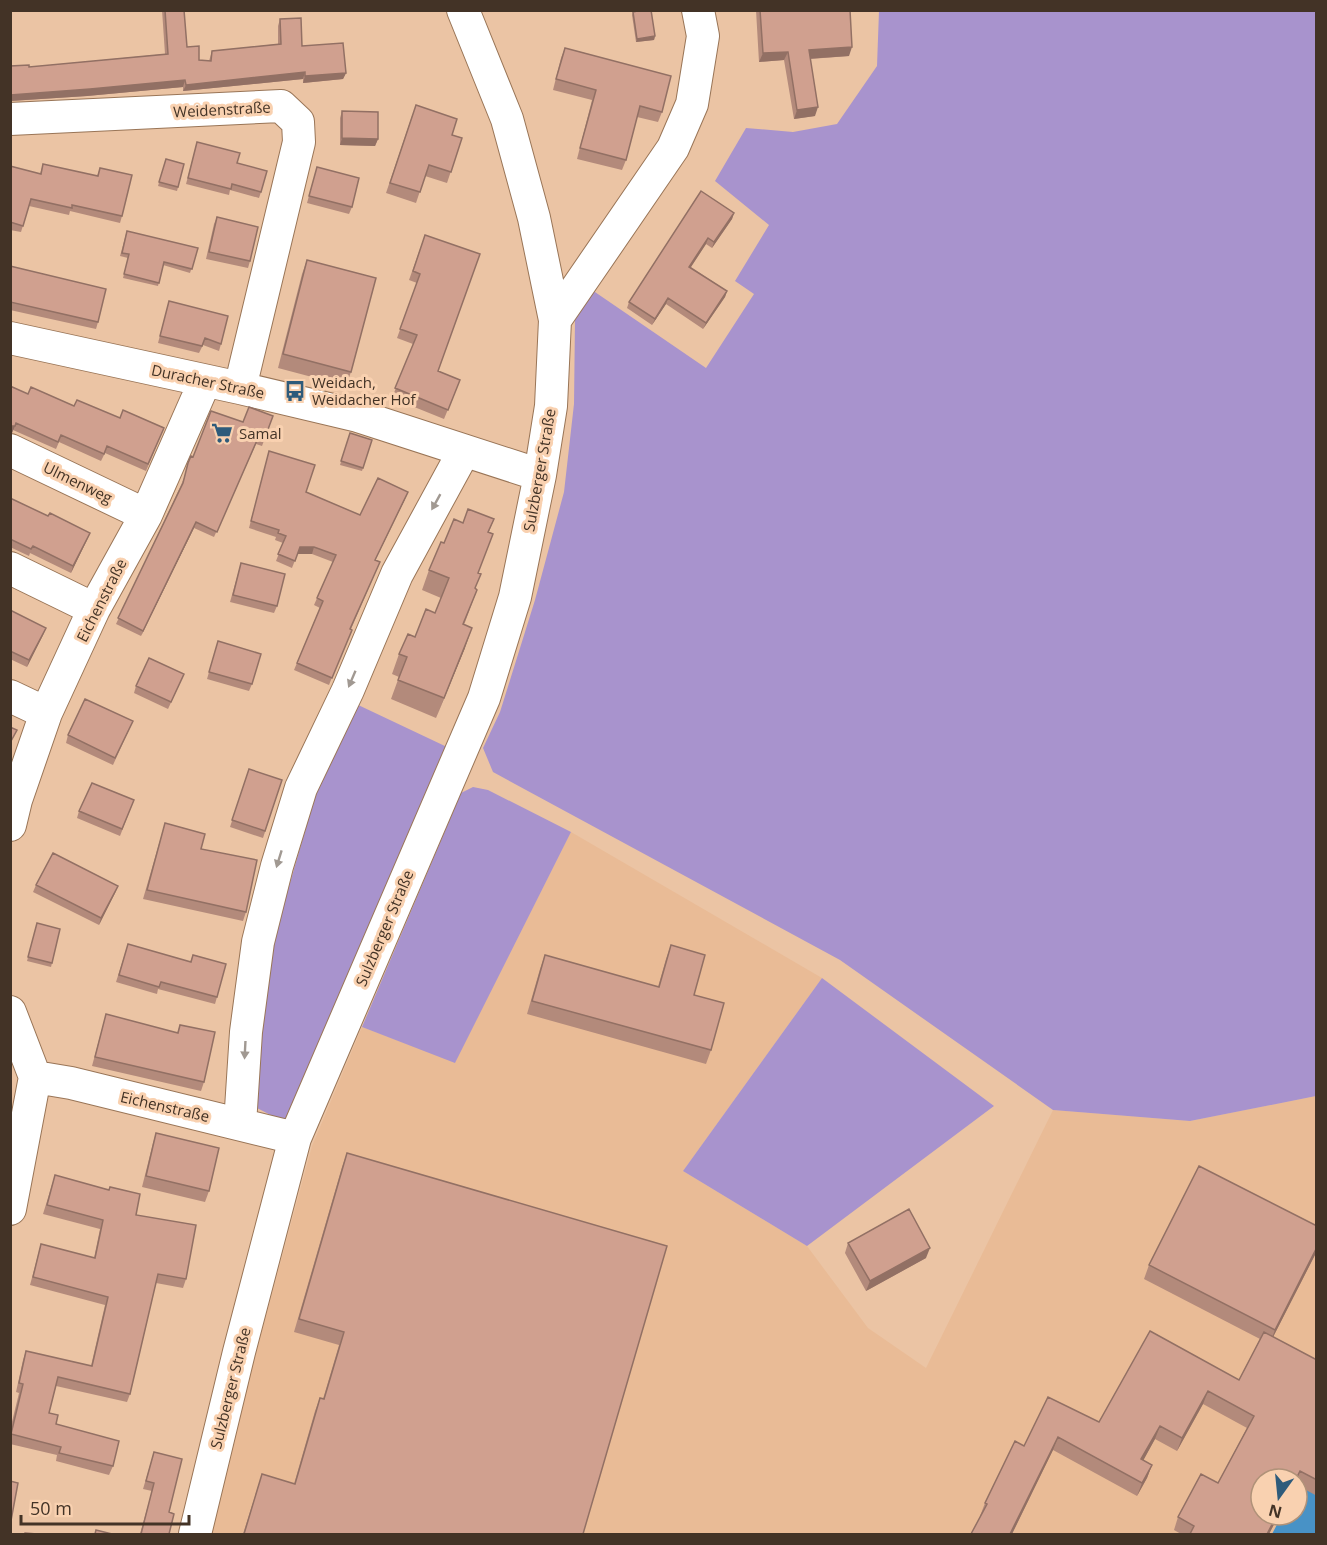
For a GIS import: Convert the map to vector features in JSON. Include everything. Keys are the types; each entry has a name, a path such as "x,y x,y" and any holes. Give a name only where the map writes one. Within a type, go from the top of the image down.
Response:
{"street":[{"name":"Sulzberger Straße","path":"195,1534 236,1364 295,1138 484,698 515,597 540,475 551,406 555,321 534,218 507,119 463,10"},
{"path":"555,321 673,148 692,104 703,36 698,10"},
{"name":"Weidenstraße","path":"10,119 281,106 298,122 299,142 240,388"},
{"name":"Duracher Straße","path":"10,338 358,416 540,475"},
{"name":"Eichenstraße","path":"12,808 46,713 94,609 146,515 205,381"},
{"name":"Ulmenweg","path":"10,450 146,515"},
{"path":"240,1124 246,1032 258,942 277,866 302,788 348,690 397,574 464,451"},
{"path":"10,568 94,609"},
{"path":"10,696 46,713"},
{"path":"10,1012 35,1077 10,1209"},
{"name":"Eichenstraße","path":"35,1077 71,1083 295,1138"}],"shaded area":[{"path":"879,11 1316,11 1316,1096 1190,1121 1053,1110 840,960 493,772 483,748 500,712 535,600 564,492 574,404 575,320 592,290 706,368 754,294 735,281 769,225 715,181 746,128 793,132 837,124 877,66"},
{"path":"354,703 447,747 290,1125 257,1108 254,1089 271,948 317,790"},
{"path":"473,787 488,790 571,832 455,1063 362,1027 461,793"},
{"path":"571,832 822,978 683,1171 807,1246 868,1328 926,1368 1053,1110 1190,1121 1316,1096 1316,1452 1308,1467 1249,1467 1249,1527 1276,1527 1272,1534 207,1534 312,1146 362,1027 455,1062"},
{"path":"822,978 994,1106 807,1246 683,1171"}],"water":[{"path":"1316,1452 1316,1534 1272,1534 1276,1527 1309,1527 1308,1467"}],"building":[{"path":"165,10 184,10 187,47 199,46 199,60 211,61 212,51 281,44 280,19 301,18 302,46 343,43 346,73 305,76 305,72 186,85 185,80 10,95 10,66 29,65 29,67 168,54"},
{"path":"651,10 655,36 637,39 633,12"},
{"path":"760,10 850,10 852,47 809,50 818,107 797,110 788,52 763,53"},
{"path":"565,48 671,76 662,112 640,106 626,160 580,148 596,90 556,79"},
{"path":"416,105 457,119 452,135 462,138 451,172 429,165 420,192 390,183"},
{"path":"342,111 378,112 378,139 342,138"},
{"path":"197,142 240,153 237,163 267,171 261,192 232,184 231,189 188,178"},
{"path":"166,159 184,164 178,187 159,182"},
{"path":"43,164 98,176 100,168 132,175 122,216 31,199 23,226 10,222 10,166 41,174"},
{"path":"317,167 359,178 352,207 309,196"},
{"path":"701,191 734,213 714,242 708,238 689,267 727,291 706,323 668,298 655,319 629,302"},
{"path":"217,217 258,227 250,261 209,252"},
{"path":"127,231 198,248 192,269 164,262 159,283 124,274 129,254 122,253"},
{"path":"425,235 480,254 438,371 460,380 448,410 395,388 417,335 400,329 420,274 413,271"},
{"path":"307,260 376,278 351,372 283,354"},
{"path":"10,266 106,289 98,322 10,302"},
{"path":"169,301 228,316 221,344 205,338 202,346 160,336"},
{"path":"10,386 28,394 31,387 74,406 77,400 120,418 123,410 164,428 148,464 107,446 104,454 61,435 58,442 16,423 15,426 10,426"},
{"path":"249,407 273,416 264,440 258,438 217,532 196,522 143,631 118,618 183,483 188,463 191,456 193,457 211,411 243,422"},
{"path":"350,433 372,440 363,468 341,461"},
{"path":"269,451 315,465 306,492 360,515 378,478 408,492 375,560 380,562 350,629 352,630 332,678 297,663 323,601 317,598 336,555 314,547 300,547 295,561 278,554 286,536 278,533 279,530 251,521"},
{"path":"10,498 48,516 50,513 90,533 73,566 33,546 31,549 10,539"},
{"path":"468,509 494,519 488,532 493,534 478,573 481,574 475,588 477,590 463,624 472,628 444,698 398,680 407,657 399,654 408,634 415,637 426,609 435,613 449,578 429,570 454,519 463,523"},
{"path":"241,563 285,574 277,606 233,595"},
{"path":"10,610 46,628 29,660 10,651"},
{"path":"218,641 261,654 252,684 209,672"},
{"path":"149,658 184,674 171,702 136,686"},
{"path":"85,699 133,721 115,758 68,735"},
{"path":"10,727 17,730 10,743"},
{"path":"249,769 282,780 265,831 232,820"},
{"path":"92,783 134,800 122,829 79,811"},
{"path":"165,823 205,834 201,849 257,860 246,912 147,890"},
{"path":"53,853 118,886 101,918 36,885"},
{"path":"37,923 60,929 52,963 28,957"},
{"path":"128,944 191,962 193,955 226,964 217,997 161,982 159,987 119,975"},
{"path":"671,945 705,955 694,995 724,1003 711,1050 532,1001 545,955 659,987"},
{"path":"106,1014 178,1033 180,1025 215,1032 204,1082 95,1057"},
{"path":"156,1133 219,1148 209,1191 146,1176"},
{"path":"347,1153 667,1246 583,1534 244,1534 262,1474 295,1484 320,1398 324,1399 344,1332 299,1319"},
{"path":"1199,1166 1317,1226 1317,1247 1275,1330 1149,1265"},
{"path":"55,1175 109,1190 110,1187 140,1194 136,1215 196,1225 186,1279 158,1274 130,1394 58,1377 49,1413 58,1415 56,1424 119,1441 113,1466 59,1453 61,1447 11,1434 23,1384 19,1383 26,1351 92,1366 108,1297 33,1277 41,1244 95,1258 103,1220 47,1205"},
{"path":"909,1209 930,1248 870,1281 848,1243"},
{"path":"1150,1331 1239,1380 1264,1332 1317,1360 1317,1480 1309,1476 1309,1467 1249,1467 1249,1527 1271,1527 1267,1534 1190,1534 1194,1526 1178,1517 1201,1474 1218,1483 1254,1416 1208,1391 1182,1438 1160,1426 1141,1459 1152,1465 1142,1483 1058,1437 1010,1534 971,1534 1015,1441 1024,1446 1048,1397 1099,1422"},
{"path":"154,1452 182,1459 169,1512 174,1514 169,1534 141,1534 154,1483 146,1481"},
{"path":"10,1481 18,1483 10,1526"},
{"path":"96,1530 112,1534 95,1534"}],"place":[{"name":"Weidach, Weidacher Hof","path":"295,391"},
{"name":"Samal","path":"222,433"}]}
